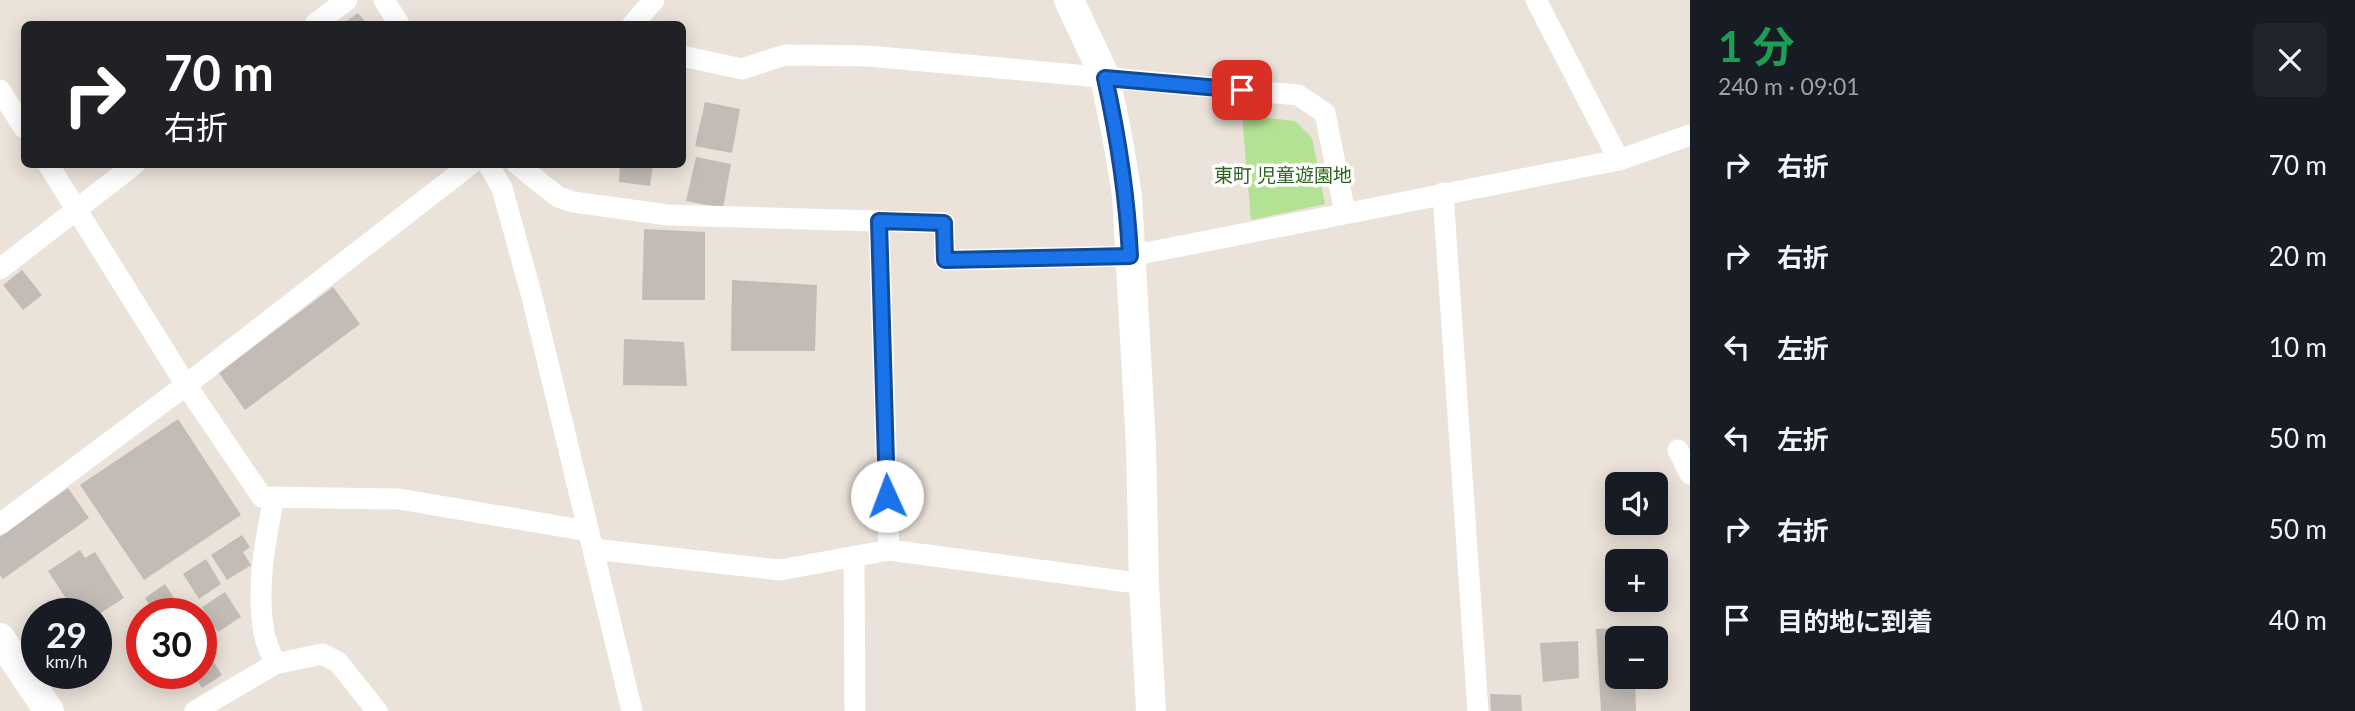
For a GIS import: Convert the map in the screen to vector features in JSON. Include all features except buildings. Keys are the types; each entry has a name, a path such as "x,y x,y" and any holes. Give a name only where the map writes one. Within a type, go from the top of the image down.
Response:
{"street":[{"path":"319,21 347,0"},
{"path":"384,0 397,21"},
{"path":"636,21 654,0"},
{"path":"1069,0 1105,78 1126,195 1141,445 1144,584 1152,711"},
{"path":"1536,0 1619,160"},
{"path":"686,57 742,69 785,55 868,56 1297,95 1325,113 1345,213"},
{"path":"0,90 21,123"},
{"path":"522,168 558,197 573,202 668,215 944,223 945,260 1130,256 1619,160 1690,135"},
{"path":"51,168 186,386 262,497 399,499 590,540 780,570 889,551 1144,584"},
{"path":"0,269 130,168"},
{"path":"0,524 186,386 466,168"},
{"path":"490,168 502,188 532,297 632,711"},
{"path":"1443,193 1478,711"},
{"path":"879,221 889,551"},
{"path":"1678,450 1690,474"},
{"path":"274,497 264,548 261,590 264,634 275,664"},
{"path":"854,558 855,711"},
{"path":"0,638 49,711"},
{"path":"195,711 275,664 322,654 338,662 377,711"}],"green space":[{"name":"東町 児童遊園地","path":"1242,115 1295,121 1312,138 1325,204 1251,220"}],"route":[{"path":"887,496 879,221 944,223 945,260 1130,256 1126,195 1105,78 1242,90"}]}
